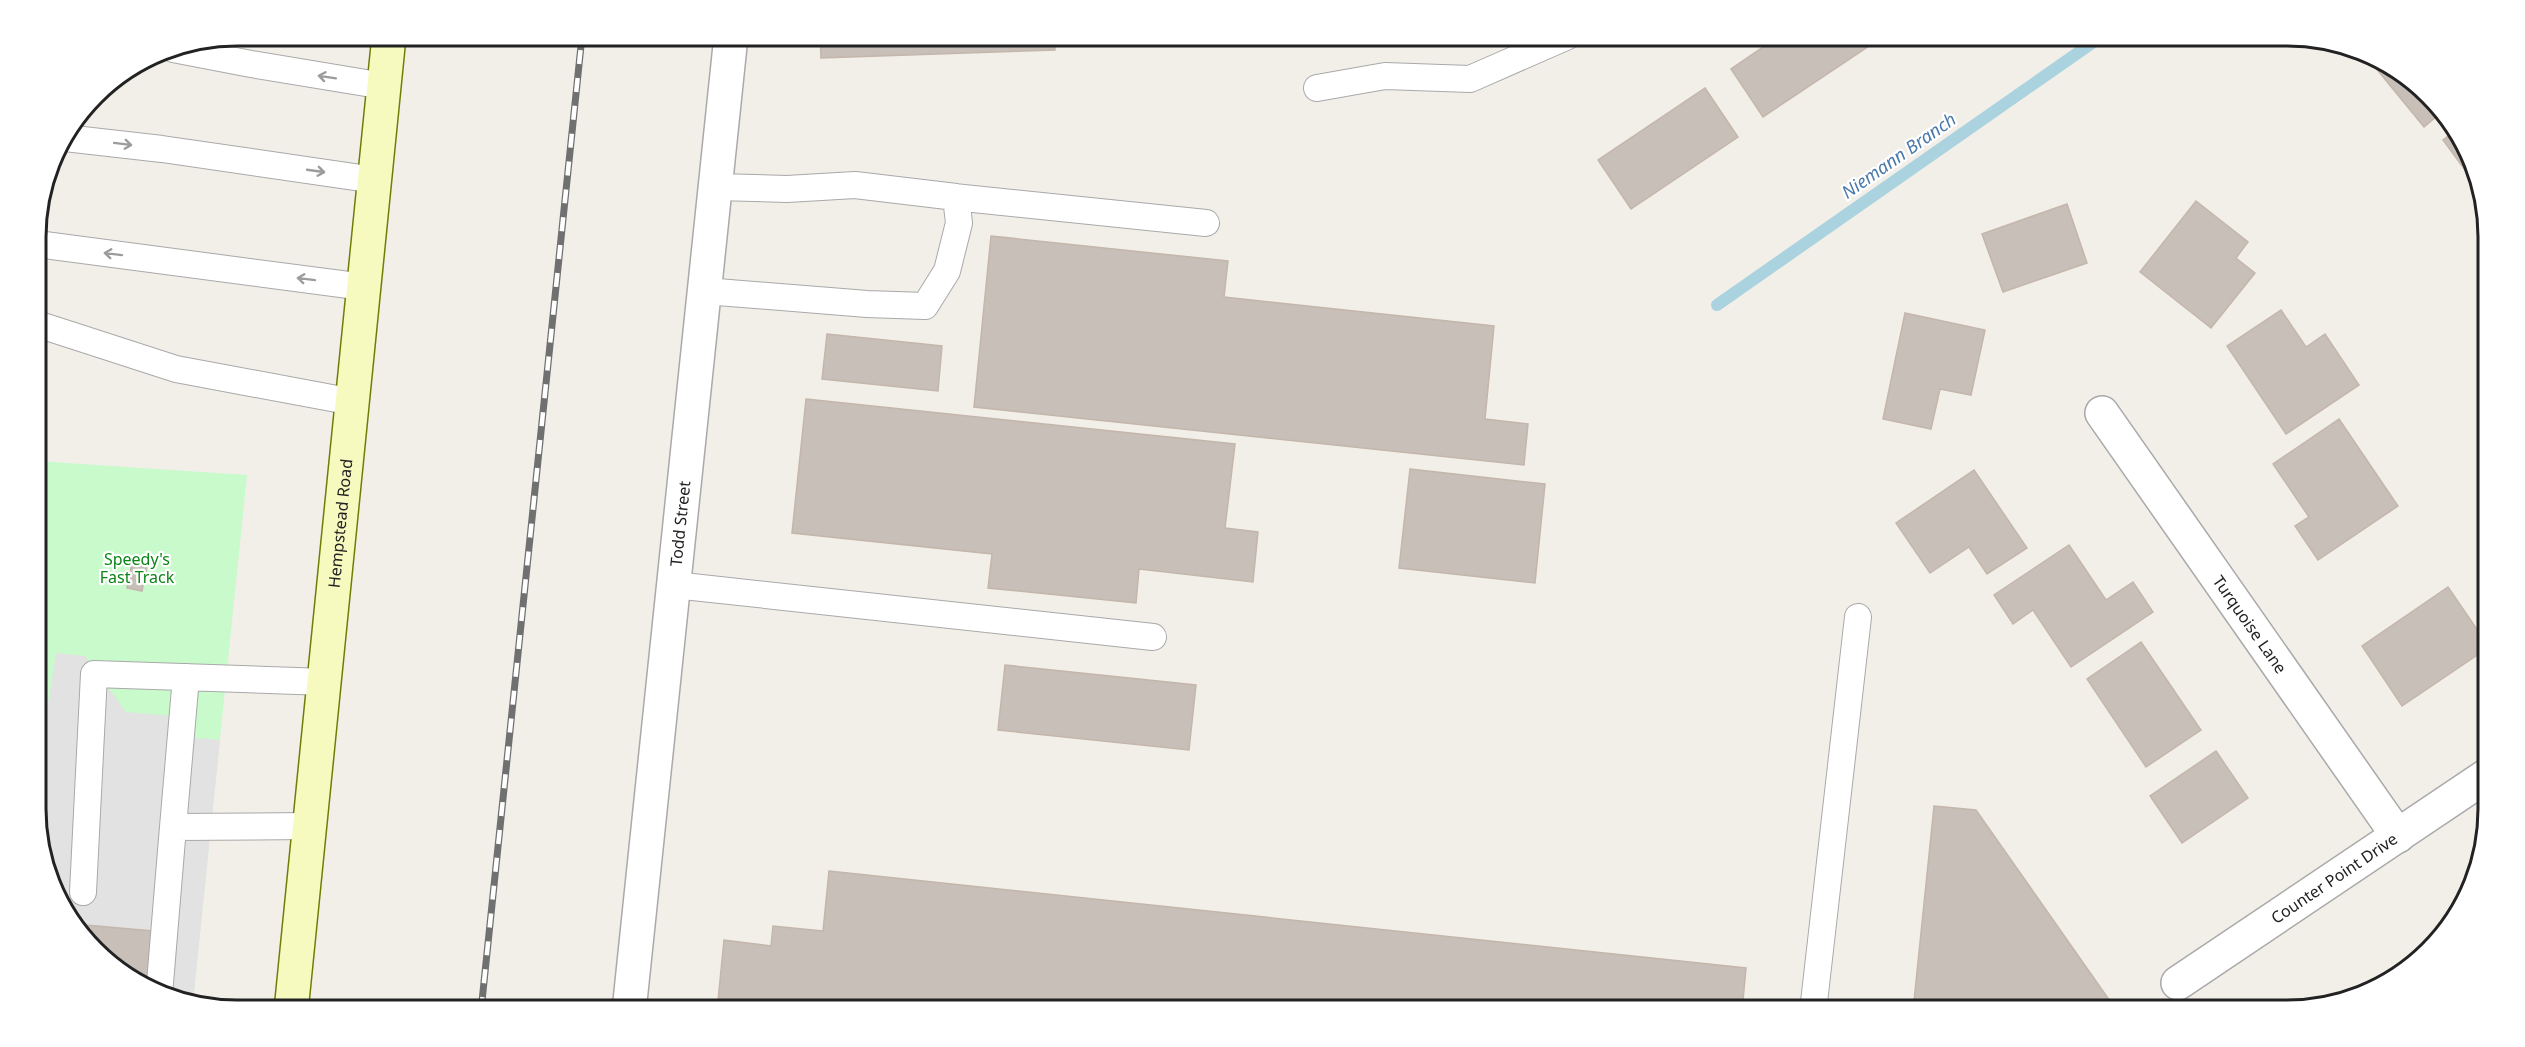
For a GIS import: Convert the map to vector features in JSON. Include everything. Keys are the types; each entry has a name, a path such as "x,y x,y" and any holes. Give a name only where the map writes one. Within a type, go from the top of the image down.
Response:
{"main road":[{"name":"Hempstead Road","path":"292,1000 388,46"}],"street":[{"name":"Todd Street","path":"630,1000 730,46"},
{"name":"Turquoise Lane","path":"2102,413 2398,836"},
{"name":"Counter Point Drive","path":"2178,983 2478,781"}],"lane":[{"path":"1317,88 1385,76 1470,79 1545,46"},
{"path":"191,53 384,86"},
{"path":"74,139 162,149 375,180"},
{"path":"716,187 787,189 855,185 1206,223"},
{"path":"705,291 867,304 925,306 947,271 959,223 956,197 954,197"},
{"path":"47,245 364,287"},
{"path":"47,327 176,369 353,402"},
{"path":"674,585 1153,637"},
{"path":"1814,1000 1858,617"},
{"path":"83,892 94,674 324,682"},
{"path":"160,984 186,677"},
{"path":"173,827 310,826"}],"green space":[{"name":"Speedy's Fast Track","path":"47,462 247,475 194,995 153,981 131,968 94,936 66,894 50,847 46,810"}],"shaded area":[{"path":"56,653 85,656 126,712 171,716 170,736 220,740 194,995 159,984 153,931 86,925 66,894 57,871 48,835 46,715"}],"building":[{"path":"820,46 1055,46 1055,50 821,58"},
{"path":"1764,46 1869,46 1763,117 1731,69"},
{"path":"2376,68 2414,94 2431,111 2436,117 2424,127"},
{"path":"1705,88 1738,137 1631,209 1598,160"},
{"path":"2449,136 2467,172 2443,140"},
{"path":"2196,201 2248,242 2236,258 2255,273 2211,328 2140,272"},
{"path":"2067,204 2087,263 2003,292 1982,234"},
{"path":"991,236 1228,261 1224,297 1494,326 1485,419 1528,424 1524,465 974,407"},
{"path":"2281,310 2306,347 2325,334 2359,385 2286,434 2227,346"},
{"path":"1905,313 1985,330 1971,395 1940,389 1931,429 1883,419"},
{"path":"827,334 942,346 938,391 822,379"},
{"path":"806,399 1235,444 1225,528 1258,532 1253,582 1139,569 1136,603 988,588 992,554 792,533"},
{"path":"2339,419 2398,506 2318,560 2295,526 2309,517 2273,464"},
{"path":"1410,469 1545,484 1535,583 1399,568"},
{"path":"1974,470 2027,548 1987,574 1969,547 1930,573 1896,523"},
{"path":"2069,545 2106,600 2133,582 2153,612 2071,667 2033,610 2013,624 1994,595"},
{"path":"133,558 148,561 142,591 127,588"},
{"path":"2448,587 2478,631 2478,654 2402,706 2362,646"},
{"path":"2141,642 2201,730 2146,767 2087,679"},
{"path":"1005,665 1196,685 1189,750 998,730"},
{"path":"2216,751 2248,798 2182,843 2150,796"},
{"path":"1934,806 1976,810 2109,1000 1914,1000"},
{"path":"829,871 1746,968 1743,1000 718,1000 724,940 771,946 773,926 823,931"},
{"path":"86,925 153,931 149,978 111,953"}],"waterway":[{"name":"Niemann Branch","path":"1717,305 2088,46"}],"railway":[{"path":"482,1000 581,46"}]}
